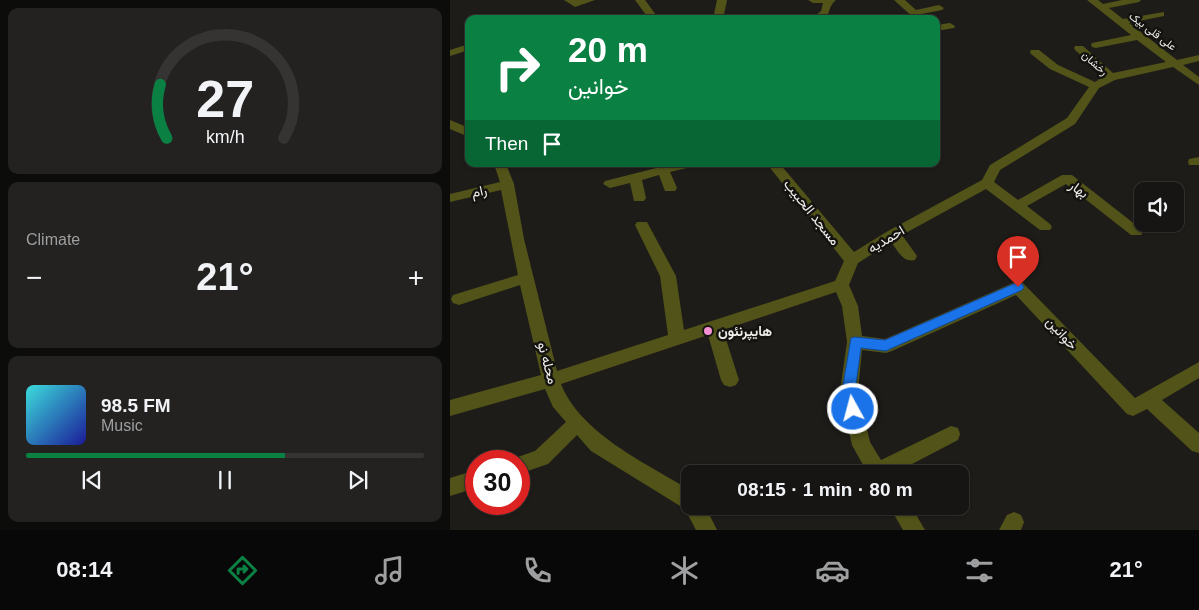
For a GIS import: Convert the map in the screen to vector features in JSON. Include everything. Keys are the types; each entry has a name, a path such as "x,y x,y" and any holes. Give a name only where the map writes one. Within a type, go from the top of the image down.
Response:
{"street":[{"path":"569,0 575,4 590,0"},
{"path":"640,0 651,15"},
{"path":"719,15 722,0"},
{"path":"812,0 830,0 825,12 821,15"},
{"path":"899,0 917,15"},
{"path":"1097,3 1136,0"},
{"name":"علی قلی بیک","path":"1097,3 1199,82"},
{"path":"921,15 939,8"},
{"path":"1121,22 1161,14"},
{"path":"940,27 950,26"},
{"path":"1096,45 1140,36"},
{"name":"رخشان","path":"1079,48 1111,77"},
{"path":"450,52 465,49"},
{"path":"1034,52 1054,67 1095,86"},
{"name":"احمدیه","path":"852,260 893,234 987,182 996,168 1071,121 1095,86 1111,77 1199,58"},
{"path":"450,124 465,131"},
{"name":"محله نو","path":"501,167 508,184 517,239 526,278 551,380 559,402 598,445 681,496"},
{"path":"610,184 675,167"},
{"name":"مسجد الحبیب","path":"775,167 852,260"},
{"path":"664,170 670,188"},
{"path":"635,178 639,198"},
{"name":"بهار","path":"1017,206 1067,178 1134,230"},
{"path":"987,182 1045,227"},
{"name":"رام","path":"450,198 508,184"},
{"path":"642,225 668,276 677,338"},
{"path":"893,234 910,256"},
{"path":"852,260 841,285 850,306 855,342 849,391 860,445 873,465"},
{"path":"459,299 526,278"},
{"path":"450,408 551,380 841,285"},
{"name":"خوانین","path":"855,342 886,346 1018,287 1133,408 1199,369"},
{"path":"713,326 730,380"},
{"path":"1149,399 1199,445"},
{"path":"530,462 542,458 578,422"},
{"path":"893,465 951,434"},
{"path":"450,487 465,482"},
{"path":"699,515 707,530"},
{"path":"905,515 915,530"}],"place":[{"name":"هایپرنئون","path":"708,331"}],"route":[{"path":"853,409 849,391 855,342 886,346 1018,287"}]}
